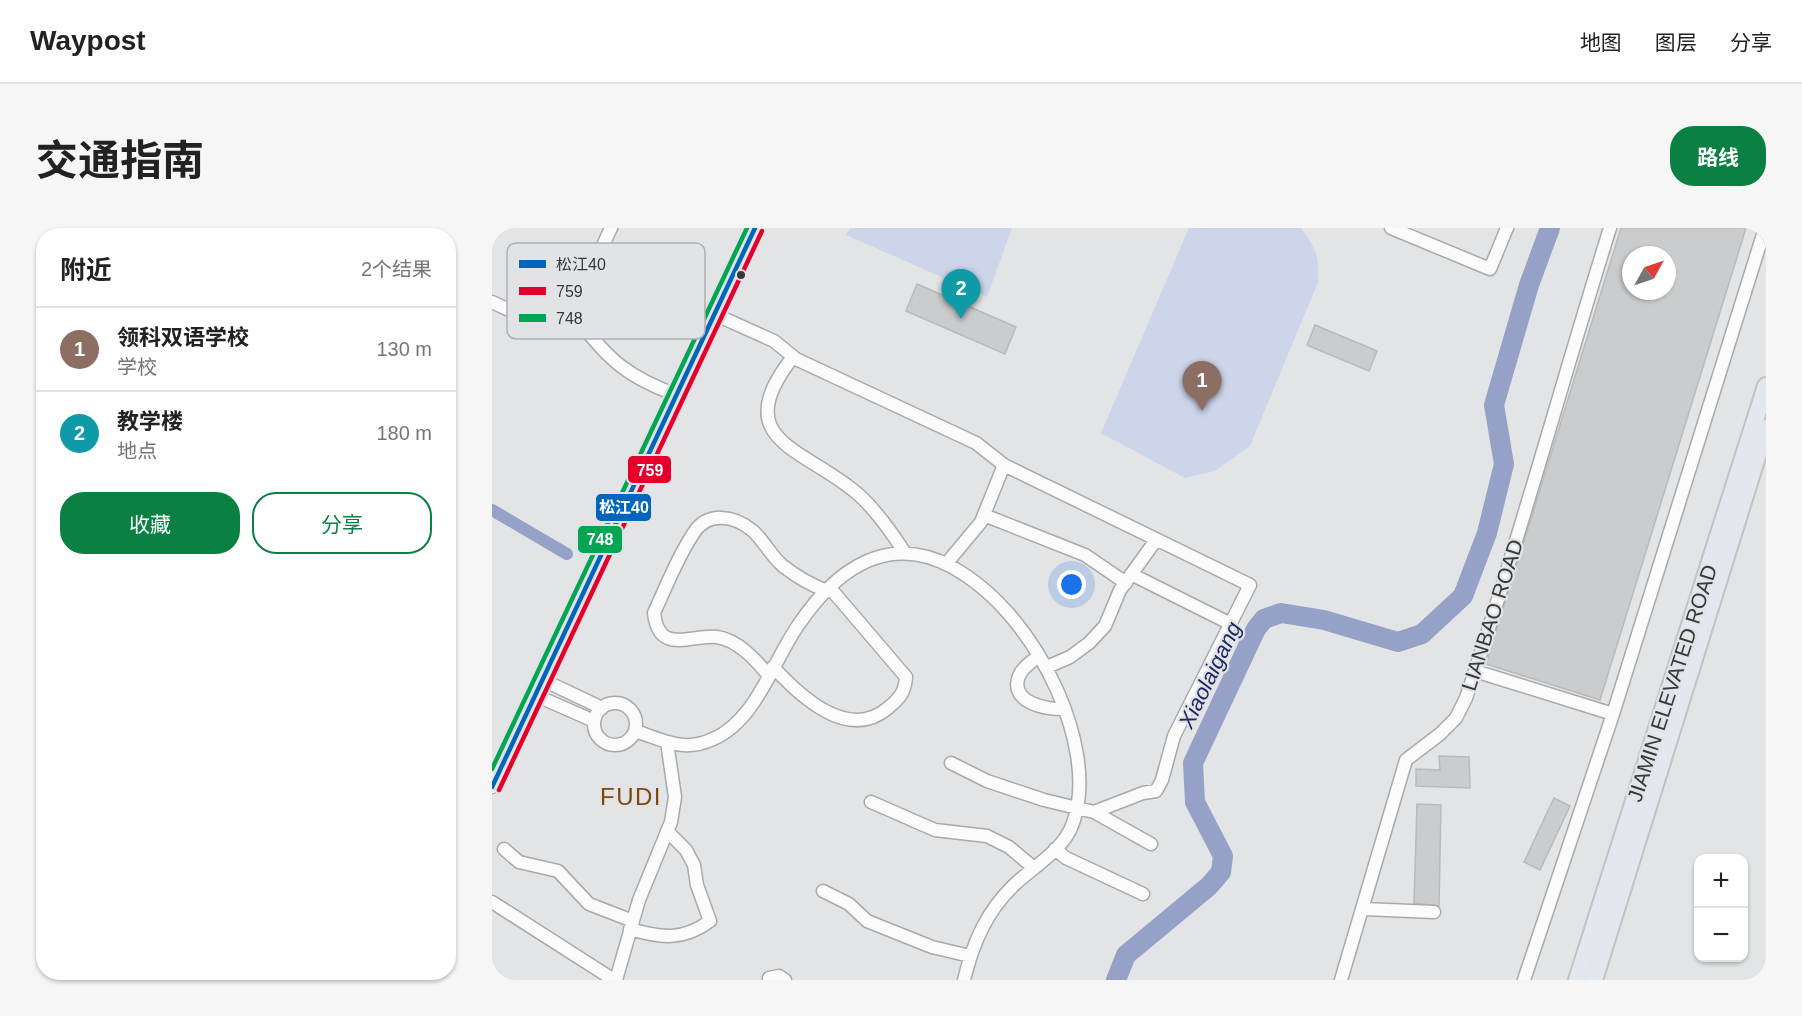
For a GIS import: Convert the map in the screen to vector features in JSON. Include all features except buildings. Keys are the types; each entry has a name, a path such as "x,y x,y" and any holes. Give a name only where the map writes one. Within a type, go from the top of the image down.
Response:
{"highway":[{"name":"JIAMIN ELEVATED ROAD","path":"1586,977 1766,386"},
{"name":"JIAMIN ELEVATED ROAD","path":"1586,977 1766,428"}],"street":[{"path":"604,243 611,228"},
{"path":"705,333 754,228"},
{"path":"1391,228 1490,269 1507,228"},
{"name":"LIANBAO ROAD","path":"1341,980 1364,909 1406,760 1440,734 1456,718 1475,671 1545,449 1557,400 1610,228"},
{"path":"1524,980 1613,714 1765,228"},
{"path":"492,302 507,309"},
{"path":"714,314 774,340 793,357 975,443 1004,465 1064,492 1156,540 1216,566 1250,585 1174,736 1162,780 1156,791 1143,793 1095,812"},
{"path":"595,339 616,363 643,383 676,395"},
{"path":"492,787 702,339"},
{"path":"793,357 776,378 767,398 766,413 769,424 783,442 858,495 892,533 904,553"},
{"path":"946,564 967,542 984,514 1004,465"},
{"path":"984,514 1085,555 1129,578 1231,624"},
{"path":"720,516 752,530 781,564 795,574 829,589 906,677 905,688 899,699 881,714 840,719 804,696 739,646 717,637 681,641 669,639 655,623 654,613 693,533 708,519 720,516"},
{"path":"1047,667 1070,657 1089,644 1105,626 1129,578 1156,540"},
{"path":"635,731 686,747 715,739 753,705 799,623 850,569 861,564 896,552 904,553 946,564 974,579 1011,616 1047,667 1065,709 1076,750 1079,791 1073,824 1055,849 1013,886 988,914 974,942 964,980"},
{"path":"1039,656 1019,676 1017,686 1023,698 1036,706 1050,710 1065,709"},
{"path":"1475,671 1613,714"},
{"path":"543,680 602,708"},
{"path":"535,695 594,721"},
{"path":"615,702 627,706 635,718 635,731 618,747 603,743 594,730 594,717 602,708 606,704 615,702"},
{"path":"492,902 615,980 632,925 667,831 675,797 667,742"},
{"path":"951,763 987,782 1095,812 1151,844"},
{"path":"871,802 935,830 987,836 1009,847 1034,868"},
{"path":"504,849 519,862 558,871 589,904 632,925 668,938 691,933 710,921 697,885 694,865 686,850 667,831"},
{"path":"1055,849 1066,858 1143,894"},
{"path":"823,891 849,904 867,921 932,947 970,956"},
{"path":"1364,909 1434,912"},
{"path":"769,978 779,976 785,980"}],"shaded area":[{"path":"850,228 1012,228 987,297 846,235"},
{"path":"1189,228 1301,228 1316,253 1318,282 1250,446 1215,471 1185,478 1101,433"}],"waterway":[{"name":"Xiaolaigang","path":"1116,980 1126,955 1209,886 1221,872 1223,856 1195,802 1193,763 1256,629 1264,619 1281,613 1324,620 1398,642 1422,634 1463,596 1487,533 1504,464 1494,405 1529,285 1550,228"},
{"path":"492,510 567,554"}],"transit line":[{"name":"748","path":"705,317 747,228"},
{"name":"松江40","path":"705,334 755,228"},
{"name":"759","path":"499,790 762,231"},
{"name":"748","path":"492,769 695,339"},
{"name":"松江40","path":"492,787 703,339"}],"place":[{"name":"教学楼","path":"961,319"},
{"name":"领科双语学校","path":"1202,411"}],"district":[{"name":"FUDI","path":"631,796"}]}
